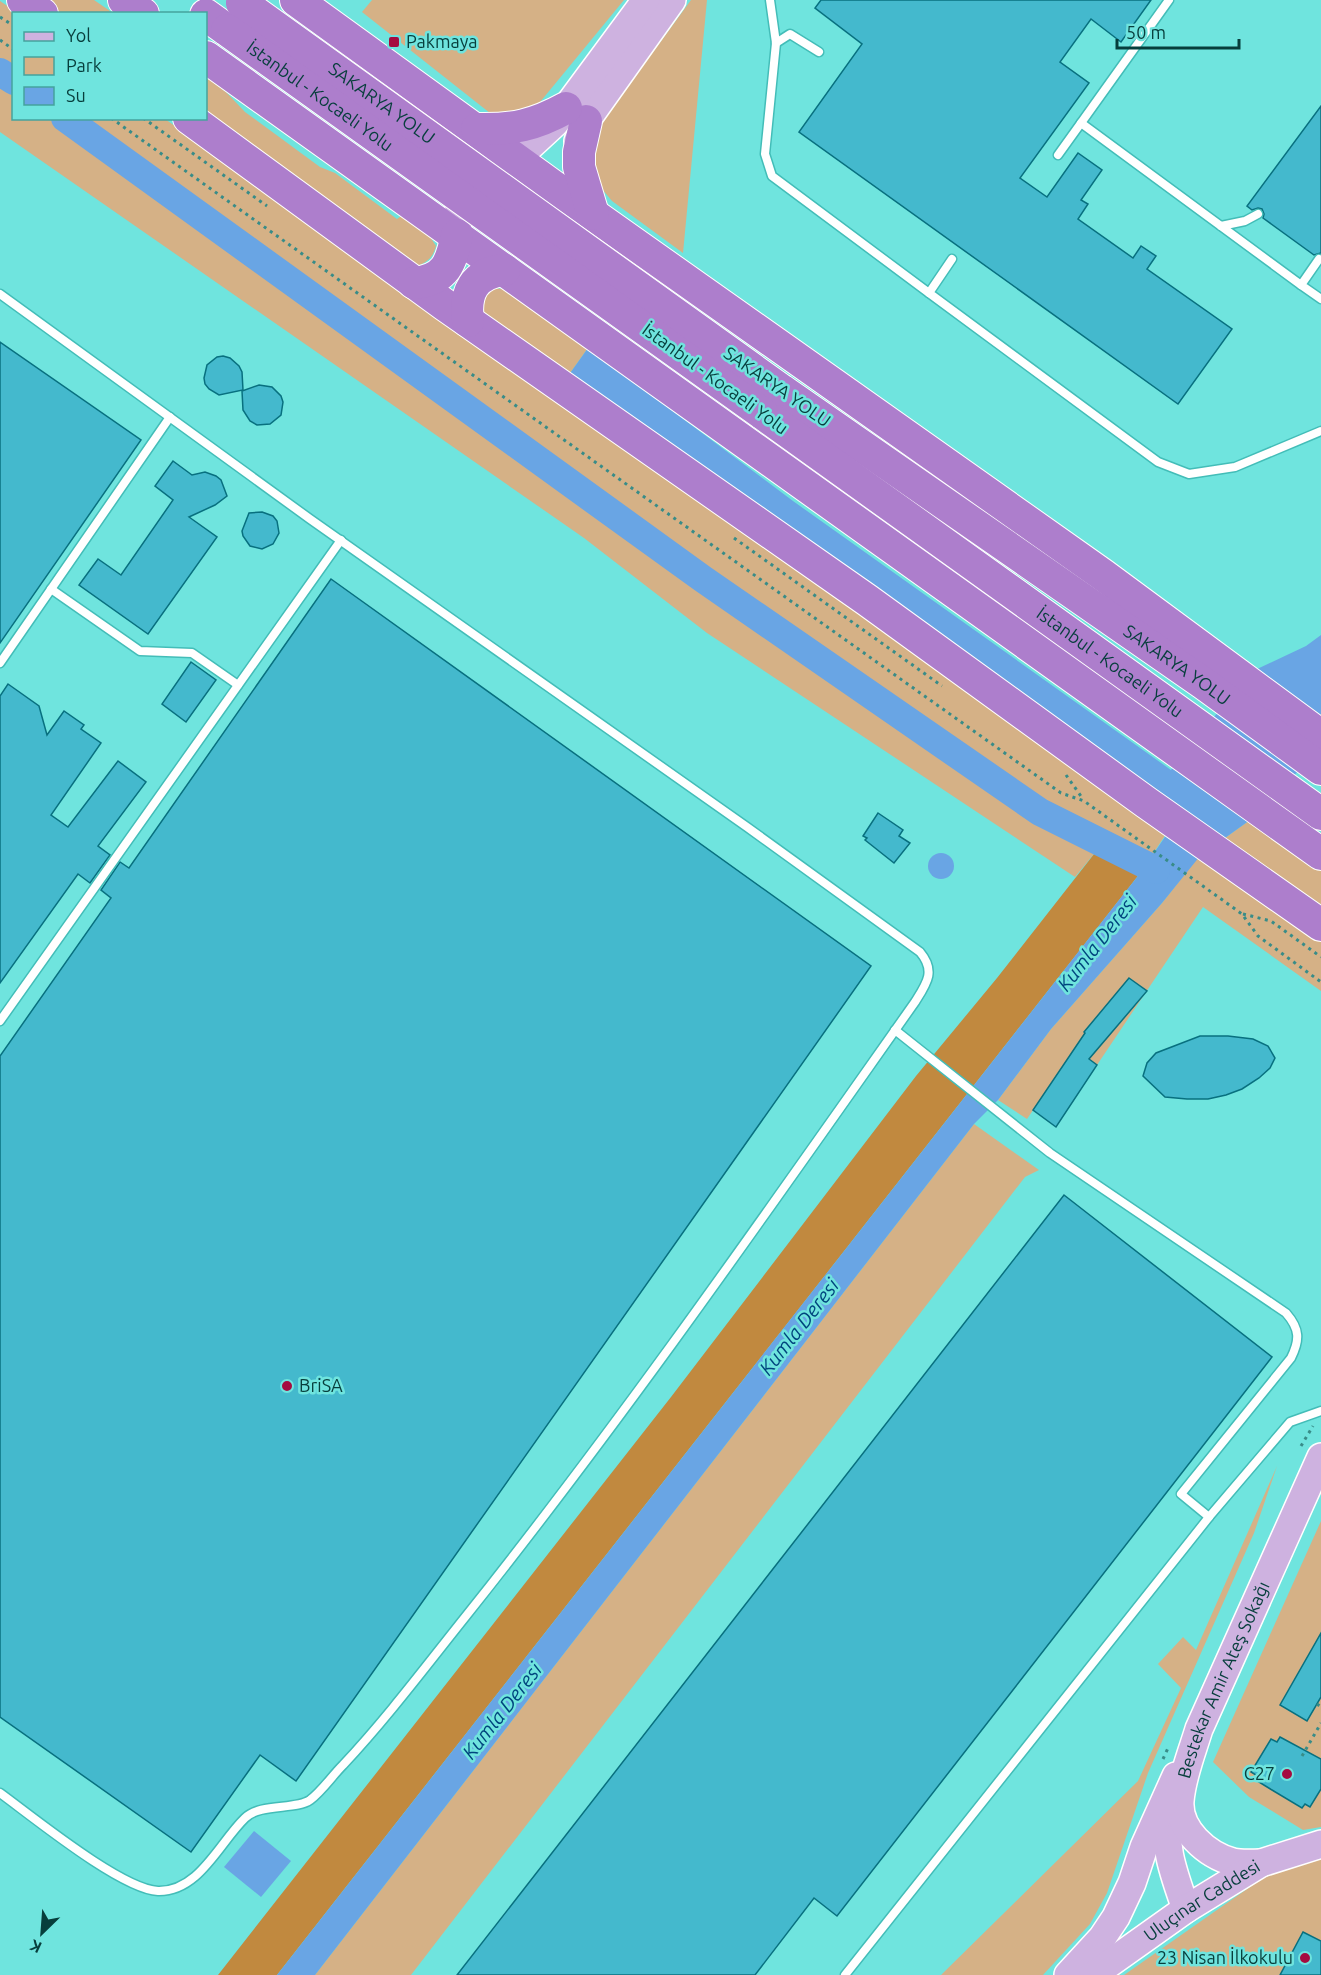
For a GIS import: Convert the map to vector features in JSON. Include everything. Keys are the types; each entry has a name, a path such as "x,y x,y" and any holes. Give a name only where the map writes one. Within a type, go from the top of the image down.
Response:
{"highway":[{"path":"23,0 39,12"},
{"path":"124,0 140,12"},
{"name":"SAKARYA YOLU","path":"185,0 223,12 772,402 1223,687 1318,756"},
{"path":"296,0 557,189 996,500 1223,687"},
{"path":"207,58 1321,854"},
{"path":"389,187 409,184 426,178 438,163 446,143 447,127 443,105"},
{"path":"477,129 505,130 576,115 579,167 593,214"},
{"path":"192,120 414,283 867,600 1147,803 1321,925"},
{"path":"414,283 426,282 448,267 457,235"},
{"path":"563,312 560,296 562,280 575,259 592,244 608,239 628,239"},
{"path":"468,321 465,306 473,286 489,273 504,270"},
{"name":"İstanbul - Kocaeli Yolu","path":"772,402 1159,698 1321,814"},
{"path":"949,587 1159,698"}],"main road":[{"path":"504,270 531,260 548,244 554,226 557,189 576,115 646,0"},
{"path":"457,235 459,208 467,189 480,177 516,159 555,123 576,115 672,0"},
{"name":"Bestekar Amir Ateş Sokağı","path":"1261,1863 1235,1863 1213,1854 1197,1843 1186,1826 1180,1803 1185,1773 1199,1729 1321,1456"},
{"path":"1068,1975 1102,1938 1116,1917 1132,1882 1144,1846 1199,1729"},
{"path":"1181,1765 1169,1807 1167,1850 1195,1904"},
{"path":"1180,1803 1181,1836 1195,1904"},
{"name":"Uluçınar Caddesi","path":"1093,1975 1195,1904 1261,1863 1321,1844"}],"lane":[{"path":"770,0 776,43 765,154 772,176 1158,462 1189,474 1235,467 1321,431"},
{"path":"1058,155 1169,0"},
{"path":"776,43 790,34 819,52"},
{"path":"1081,123 1321,299"},
{"path":"1221,226 1245,221 1258,214"},
{"path":"929,293 952,259"},
{"path":"1301,285 1319,259"},
{"path":"0,294 340,540 920,952 927,961 929,973 925,986 895,1030 601,1440 509,1562 370,1736 307,1803 279,1806 248,1815 199,1874 180,1887 158,1891 135,1885 105,1868 0,1793"},
{"path":"0,663 170,417"},
{"path":"0,1021 340,540"},
{"path":"51,589 140,651 192,653 238,685"},
{"path":"895,1030 1059,1160 1286,1313 1295,1323 1298,1336 1297,1346 1291,1358 1181,1494 1209,1517"},
{"path":"844,1975 1209,1517 1290,1422 1321,1411"}],"path":[{"path":"114,120 1062,793 1084,801 1129,833 1242,914 1258,936 1321,982"},
{"path":"1242,914 1271,921 1321,957"},
{"path":"1302,1756 1321,1723"},
{"path":"1316,1732 1321,1735"}],"green space":[{"path":"37,0 94,0 112,12 55,12"},
{"path":"372,0 624,0 536,107 495,117 362,12"},
{"path":"691,0 707,0 683,253 612,201 602,189 594,175 593,140 600,124"},
{"path":"0,1 16,12 12,12 12,120 166,120 690,491 1166,834 1141,872 1122,857 1098,849 1075,877 707,633 584,538 0,132"},
{"path":"207,78 226,92 245,112 320,167 335,173 397,219 401,216 427,232 436,246 432,256 417,266 207,119"},
{"path":"493,288 503,289 588,348 568,376 481,312 484,294"},
{"path":"1250,820 1321,869 1321,913 1218,843"},
{"path":"1200,855 1321,936 1321,991 1203,907 1097,1065 1074,1050 1027,1119 998,1100 1051,1029 1162,903"},
{"path":"974,1124 1039,1170 1025,1177 411,1975 315,1975"},
{"path":"1277,1466 1254,1533 1148,1773 1107,1893 1090,1924 1043,1975 941,1975 1138,1781 1181,1688 1158,1664 1183,1637 1196,1650"},
{"path":"1321,1521 1321,1827 1303,1830 1249,1797 1213,1762"},
{"path":"1321,1857 1321,1975 1124,1975 1274,1870"}],"shaded area":[{"path":"1098,849 1122,857 1141,872 277,1975 218,1975 671,1397 916,1076 997,978"}],"water":[{"name":"Kumla Deresi","path":"588,348 793,501 1171,770 1227,701 1240,677 1306,646 1321,635 1321,748 1250,820 1200,856 1162,903 1051,1029 998,1100 974,1124 315,1975 277,1975 1141,872 1184,809 568,376"},
{"path":"941,853 950,857 954,866 950,875 941,879 932,875 928,866 932,857"},
{"path":"254,1831 291,1861 261,1897 224,1867"}],"building":[{"path":"821,0 1151,0 1121,42 1091,19 1060,62 1089,83 1020,178 1047,197 1078,153 1102,170 1081,200 1088,204 1078,219 1133,258 1141,246 1156,256 1147,269 1232,329 1178,404 799,132 862,44 815,8"},
{"path":"1321,106 1321,253 1314,255 1263,218 1262,209 1252,210 1247,206"},
{"path":"0,342 141,440 0,643"},
{"path":"217,357 230,358 239,366 242,372 243,390 219,395 205,384 207,365"},
{"path":"259,385 272,387 281,396 283,402 281,415 270,424 257,425 250,421 243,410 242,391"},
{"path":"173,461 192,475 205,472 216,476 221,480 227,496 215,505 189,517 217,537 148,634 79,585 98,559 121,575 173,500 155,486"},
{"path":"262,512 273,516 277,521 279,533 273,544 262,549 250,546 242,531 249,513"},
{"name":"BriSA","path":"331,579 871,966 296,1781 260,1755 191,1852 0,1717 0,1056 111,898 101,890 120,862 129,868"},
{"path":"191,662 216,680 186,722 162,704"},
{"path":"8,684 39,706 47,735 64,711 84,725 81,729 101,743 51,815 68,827 118,761 146,782 98,846 110,855 90,883 78,874 0,983 0,696"},
{"path":"878,813 903,830 899,836 910,843 894,863 863,836"},
{"path":"1129,978 1147,991 1089,1059 1097,1065 1056,1127 1033,1110 1084,1032"},
{"path":"1200,1036 1253,1039 1268,1046 1275,1058 1270,1068 1259,1078 1242,1089 1226,1095 1208,1099 1165,1097 1143,1076 1147,1063 1156,1053"},
{"path":"1064,1195 1272,1357 837,1916 814,1898 755,1975 457,1975"},
{"path":"1321,1633 1321,1697 1307,1721 1280,1705"},
{"name":"C27","path":"1280,1737 1321,1759 1321,1789 1310,1807 1305,1804 1302,1808 1254,1779 1256,1775 1251,1772 1271,1739 1277,1742"},
{"name":"23 Nisan İlkokulu","path":"1303,1932 1321,1941 1321,1975 1280,1975"}],"waterway":[{"path":"0,72 12,80"},
{"path":"68,120 703,579 1040,812 1156,870"}],"place":[{"name":"Pakmaya","path":"394,42"},
{"name":"BriSA","path":"287,1386"},
{"name":"C27","path":"1287,1774"},
{"name":"23 Nisan İlkokulu","path":"1305,1958"}]}
